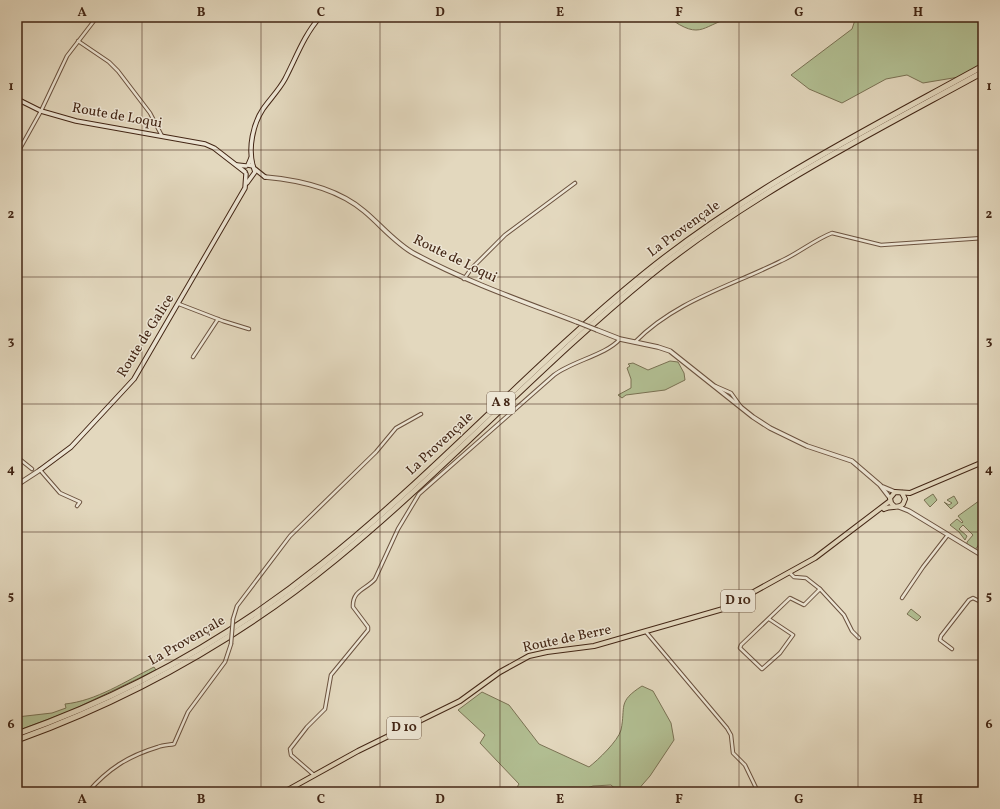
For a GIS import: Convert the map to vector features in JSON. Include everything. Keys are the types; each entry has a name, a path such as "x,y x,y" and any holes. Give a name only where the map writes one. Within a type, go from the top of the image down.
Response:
{"highway":[{"name":"La Provençale","path":"17,734 84,708 150,677 200,649 255,614 312,572 367,527 596,315 678,247 735,207 790,173 983,66"},
{"name":"La Provençale","path":"17,740 94,709 152,681 202,653 258,618 311,580 361,539 599,318 681,251 738,211 787,181 983,72"}],"main road":[{"path":"895,492 910,493 983,463"},
{"path":"902,493 906,501 917,492 983,463"},
{"name":"Route de Berre","path":"822,553 890,499 895,492"},
{"path":"890,499 896,507"},
{"name":"Route de Berre","path":"284,792 314,775 460,701 500,672 529,656 547,652 594,646 723,609 790,573 822,553 887,507 896,507 906,501"}],"street":[{"path":"17,154 41,111 67,56 97,17"},
{"path":"246,187 245,173 251,155 253,134 260,116 282,85 305,39 320,17"},
{"path":"78,41 82,46 109,62 118,71 150,113 162,136"},
{"name":"Route de Loqui","path":"17,99 41,111 76,121 194,141 214,148 245,173 313,186 344,197 363,210 413,253 464,279 597,330 620,338 670,351 741,408 770,428 797,442 852,461 880,485"},
{"path":"251,155 254,168"},
{"path":"234,164 254,168 265,177"},
{"name":"Route de Galice","path":"18,484 71,447 134,380 253,175 254,168"},
{"path":"464,279 471,269 505,236 576,183"},
{"path":"635,342 646,330 694,299 783,260 832,233 881,245 983,238"},
{"path":"179,304 249,329"},
{"path":"193,357 218,319"},
{"path":"314,775 291,755 290,749 307,727 326,709 331,675 368,630 368,627 353,607 354,600 360,590 370,585 375,580 394,537 414,502 422,491 554,375 566,367 610,347 620,338"},
{"path":"88,792 103,774 118,764 160,746 174,744 188,712 225,662 231,644 233,619 237,606 286,541 376,452 396,428 421,414"},
{"path":"17,457 32,469"},
{"path":"40,470 60,493 80,502 77,506"},
{"path":"880,485 895,492"},
{"path":"880,485 890,499"},
{"path":"906,501 909,511"},
{"path":"896,507 909,511 947,536 983,556"},
{"path":"902,598 923,567 947,536"},
{"path":"790,573 794,577 806,578 820,589 844,615 852,631 859,638"},
{"path":"769,619 793,635 780,653 762,669 740,648 741,645 790,598 804,605 820,589"},
{"path":"952,649 940,640 941,636 969,600 973,598 983,603"},
{"path":"646,632 727,728 731,735 733,754 745,765 758,792"},
{"path":"980,644 983,641"},
{"path":"982,729 983,735"}],"green space":[{"path":"668,17 736,17 696,30 680,25"},
{"path":"856,17 983,17 983,63 959,77 923,83 907,75 886,79 842,103 809,89 791,75 852,29"},
{"path":"670,361 678,362 684,373 685,380 665,390 626,395 622,398 618,395 631,388 631,379 627,368 630,366 628,364 633,363 648,370"},
{"path":"933,494 937,500 930,507 924,500"},
{"path":"954,496 958,503 951,509 944,502 949,505 952,503 947,500"},
{"path":"983,498 983,539 975,550 967,545 967,542 973,535 963,525 959,529 967,536 965,540 959,532 950,525 957,519 962,523 963,522 958,516"},
{"path":"911,609 921,617 917,621 907,614"},
{"path":"154,667 156,670 70,711 17,731 17,717 52,713 66,708 65,704 99,695"},
{"path":"642,686 653,691 671,723 674,740 650,776 636,792 619,792 611,785 593,786 575,792 514,792 519,784 480,743 485,735 458,710 482,692 509,705 539,744 589,767 612,745 616,739 621,730 624,705 629,696"}]}
